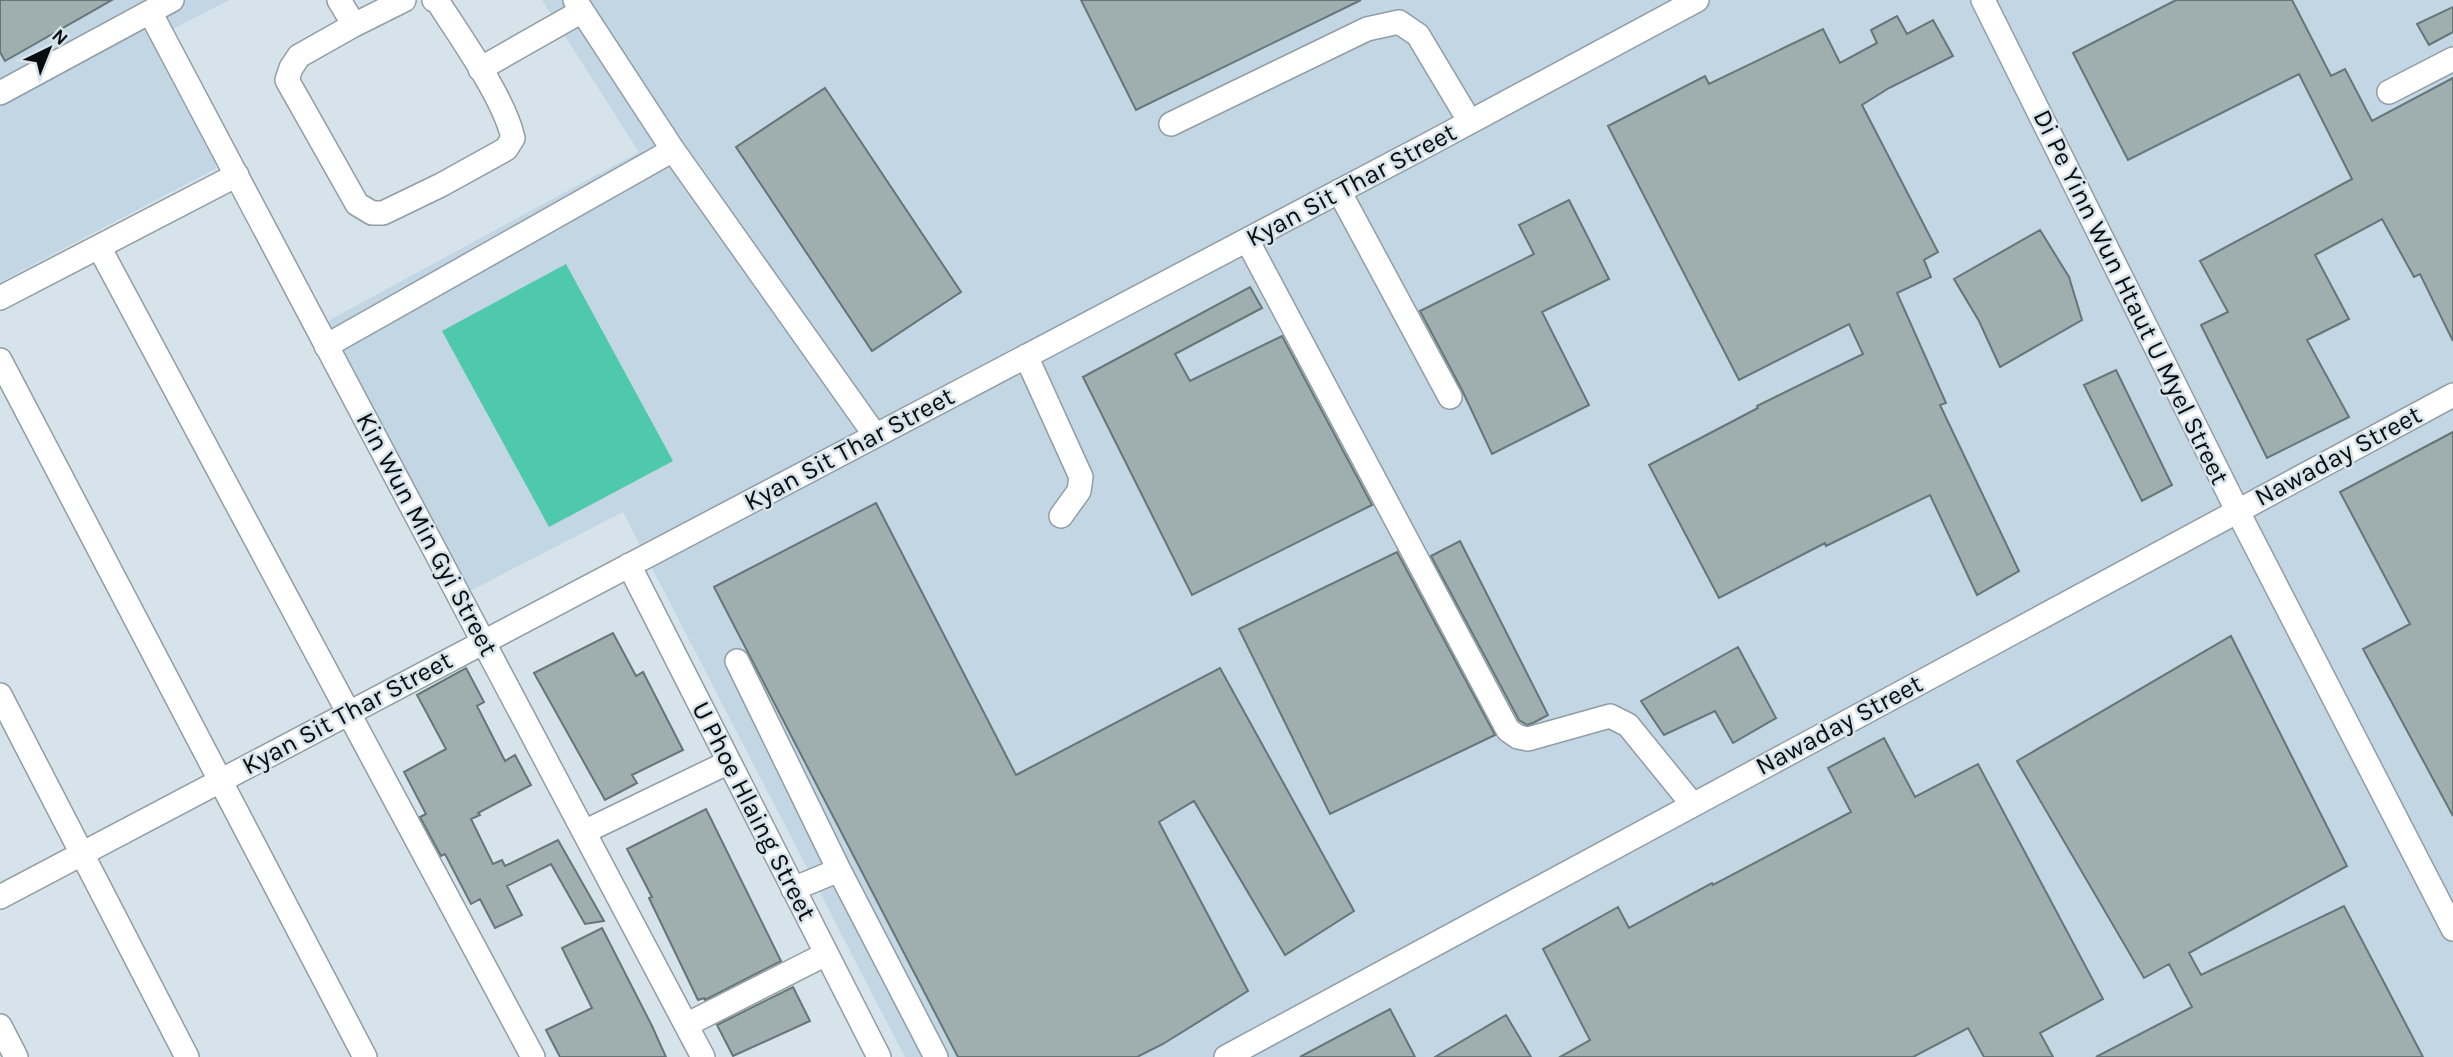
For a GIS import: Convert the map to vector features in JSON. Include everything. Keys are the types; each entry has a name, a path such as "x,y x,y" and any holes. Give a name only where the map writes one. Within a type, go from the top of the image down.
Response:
{"street":[{"path":"0,93 173,0"},
{"path":"339,0 354,25"},
{"path":"404,0 299,56 287,80 357,204 372,213 394,209 506,149 513,138 510,126 480,69 438,2 434,0"},
{"name":"Kyan Sit Thar Street","path":"0,897 1698,0"},
{"name":"Di Pe Yinn Wun Htaut U Myel Street","path":"1983,0 2237,510 2453,929"},
{"path":"480,69 578,6 673,150 875,435"},
{"name":"Kin Wun Min Gyi Street","path":"150,12 703,1057"},
{"path":"1171,124 1367,29 1399,22 1418,35 1470,122"},
{"path":"2389,92 2453,59"},
{"path":"327,345 673,150"},
{"path":"0,298 237,175"},
{"path":"1339,191 1450,397"},
{"path":"1247,240 1508,730 1518,737 1528,739 1610,716 1628,725 1693,805"},
{"path":"99,247 533,1057"},
{"path":"1026,356 1081,477 1079,491 1061,516"},
{"path":"0,360 365,1057"},
{"name":"Nawaday Street","path":"1226,1057 2453,395"},
{"name":"U Phoe Hlaing Street","path":"629,565 879,1057"},
{"path":"737,661 839,870 936,1057"},
{"path":"0,695 187,1057"},
{"path":"584,832 729,762"},
{"path":"793,889 839,870"},
{"path":"686,1025 826,954"},
{"path":"0,1026 16,1057"}],"shaded area":[{"path":"0,0 229,0 169,31 236,158 0,282"},
{"path":"542,0 2453,0 2453,1057 905,1057 623,512 468,592 328,321 639,152"},
{"path":"566,264 673,461 549,527 442,331"}],"building":[{"path":"0,0 112,0 5,61 0,52"},
{"path":"1081,0 1361,0 1136,110"},
{"path":"2176,0 2292,0 2331,76 2345,69 2372,121 2453,78 2453,341 2420,274 2414,277 2382,219 2315,255 2349,319 2307,340 2349,417 2267,458 2201,325 2228,312 2200,261 2352,179 2299,74 2128,160 2073,53"},
{"path":"2453,7 2453,32 2429,45 2417,24"},
{"path":"1897,16 1907,34 1933,20 1953,56 1889,88 1862,105 1938,252 1924,260 1931,277 1897,293 1946,403 1940,405 2019,571 1977,595 1930,495 1826,546 1825,543 1719,598 1649,465 1758,408 1757,406 1863,354 1849,324 1739,380 1608,126 1705,76 1709,84 1823,29 1840,63 1877,43 1871,30"},
{"path":"825,88 961,292 872,351 736,147"},
{"path":"1569,200 1609,279 1542,312 1589,405 1492,454 1420,311 1534,254 1519,225"},
{"path":"2040,230 2069,277 2082,320 2000,367 1979,321 1954,279"},
{"path":"1250,287 1262,308 1175,354 1190,381 1282,336 1372,505 1192,595 1083,377"},
{"path":"2116,370 2172,485 2142,501 2084,385"},
{"path":"2453,432 2453,816 2363,649 2410,624 2340,492"},
{"path":"876,503 1016,775 1220,668 1354,911 1285,955 1194,801 1159,822 1248,991 1163,1044 1137,1057 958,1057 714,587"},
{"path":"1460,541 1548,715 1533,723 1527,725 1519,720 1431,556"},
{"path":"1397,552 1495,735 1330,814 1239,629"},
{"path":"613,633 636,676 643,672 683,750 632,775 637,783 605,800 534,673"},
{"path":"2231,636 2347,866 2189,953 2201,975 2344,906 2423,1057 2096,1057 2192,1007 2169,964 2144,978 2017,761"},
{"path":"1738,647 1776,718 1733,743 1715,711 1664,735 1641,701"},
{"path":"466,668 484,702 477,706 505,761 515,755 531,785 471,819 493,864 502,860 505,866 558,840 604,921 585,924 551,864 507,886 522,915 495,928 480,899 471,904 445,854 441,856 420,817 426,814 404,772 446,749 417,695"},
{"path":"1884,738 1915,797 1978,764 2103,999 2040,1033 2053,1057 1984,1057 1968,1028 1913,1057 1560,1057 1590,1040 1543,949 1618,907 1629,928 1851,812 1828,768"},
{"path":"706,809 781,961 705,1000 698,1000 649,898 652,897 627,849"},
{"path":"602,928 666,1057 560,1057 546,1030 592,1008 562,948"},
{"path":"793,987 810,1021 733,1056 717,1025"},
{"path":"1390,1009 1415,1057 1300,1057"},
{"path":"1506,1015 1531,1057 1435,1057"}]}
